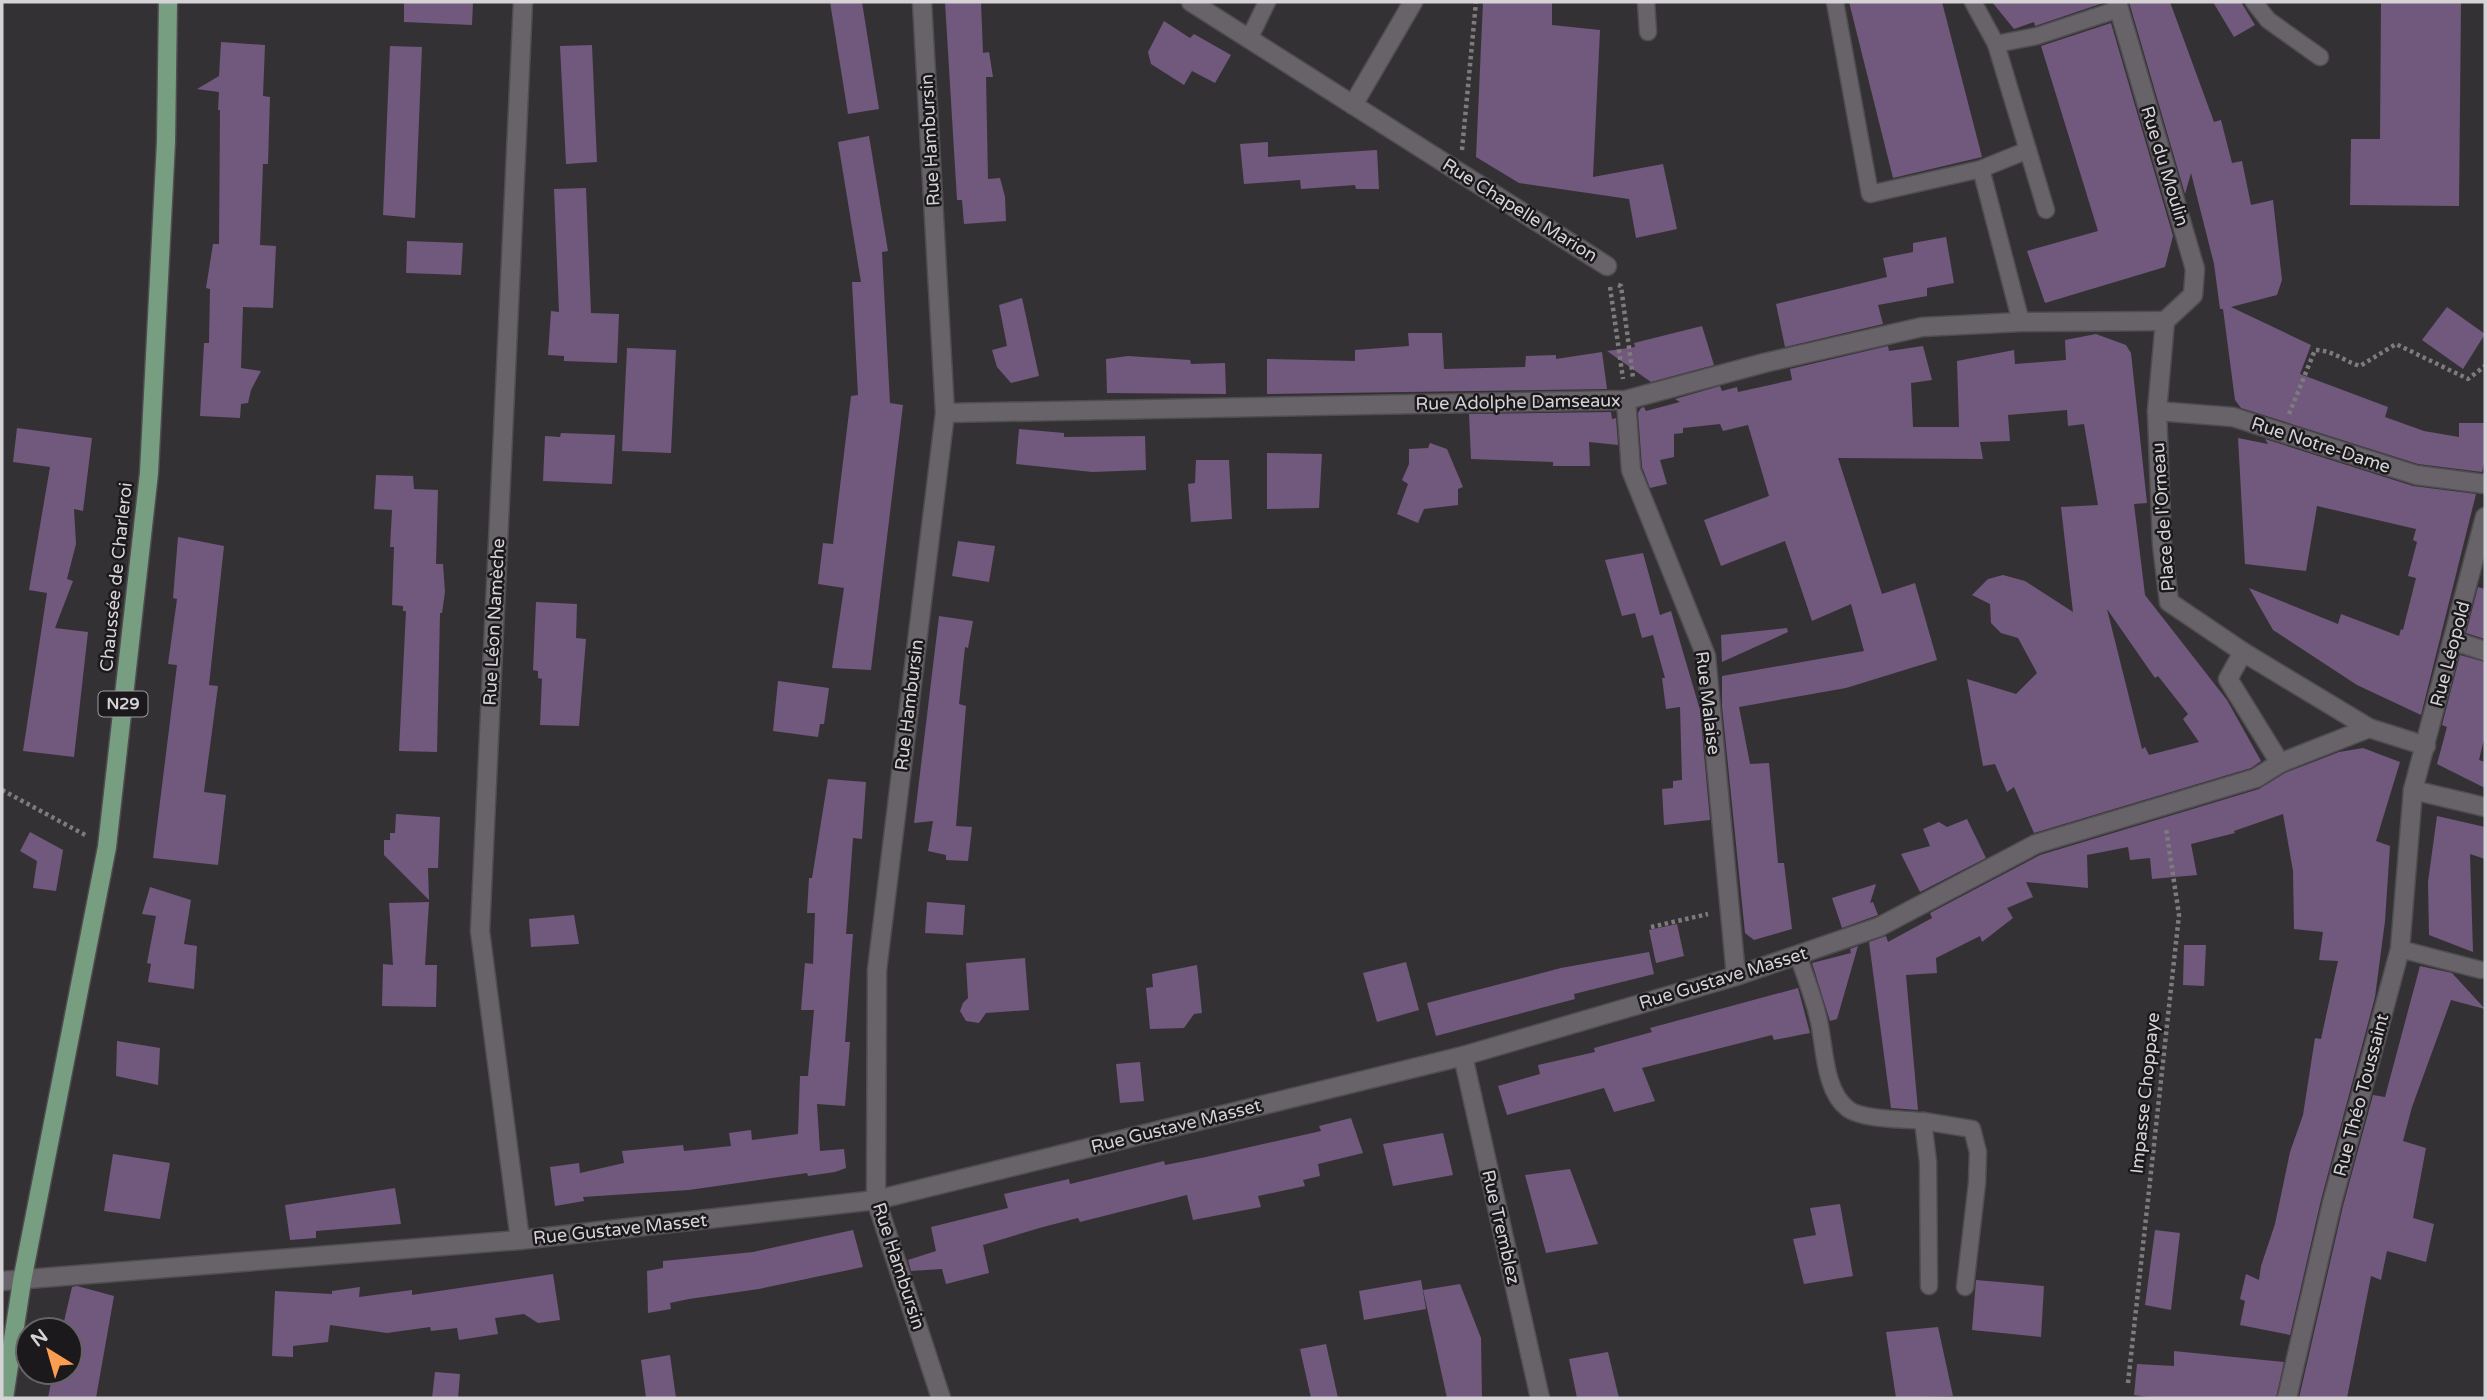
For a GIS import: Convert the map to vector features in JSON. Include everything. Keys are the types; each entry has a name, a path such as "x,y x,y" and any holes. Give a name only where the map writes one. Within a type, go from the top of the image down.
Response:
{"main road":[{"name":"Chaussée de Charleroi","path":"4,1398 22,1281 107,846 149,473 166,142 168,2"}],"street":[{"name":"Rue Léon Namèche","path":"520,1240 480,931 523,2"},
{"name":"Rue Hambursin","path":"922,2 945,413 877,970 876,1200 941,1398"},
{"name":"Rue Chapelle Marion","path":"1191,2 1607,266"},
{"path":"1353,105 1413,2"},
{"name":"Rue du Moulin","path":"2118,6 2195,269 2193,295 2165,321"},
{"name":"Rue Adolphe Damseaux","path":"945,413 1631,398 1894,332 1950,324 2165,321"},
{"name":"Place de l'Orneau","path":"2165,321 2157,411 2161,530 2169,602 2243,652 2369,728 2426,746"},
{"name":"Rue Malaise","path":"1631,398 1631,470 1706,656 1736,976"},
{"name":"Rue Notre-Dame","path":"2157,411 2233,417 2416,475 2485,484"},
{"name":"Rue Léopold","path":"2413,790 2485,517"},
{"path":"2454,642 2485,651"},
{"path":"2243,652 2228,679 2280,763 2369,728"},
{"name":"Rue Gustave Masset","path":"2,1281 520,1240 876,1200 1463,1056 1736,976 1879,926 2036,844 2256,778 2280,763"},
{"path":"2413,790 2485,807"},
{"name":"Rue Théo Toussaint","path":"2287,1398 2332,1203 2400,949 2413,790"},
{"name":"Rue Tremblez","path":"1463,1056 1540,1398"}],"lane":[{"path":"1249,38 1267,2"},
{"path":"1646,2 1648,32"},
{"path":"1835,2 1870,194 1981,169 2028,150"},
{"path":"1973,2 1996,44 2046,210"},
{"path":"2254,2 2268,20 2320,57"},
{"path":"1996,44 2037,36 2118,6"},
{"path":"1981,169 2021,322"},
{"path":"2400,949 2482,970"},
{"path":"1798,955 1818,1018 1830,1077 1848,1109 1876,1116 1972,1129 1978,1152 1965,1287"},
{"path":"1923,1121 1928,1163 1929,1286"}],"path":[{"path":"1460,172 1476,2"},
{"name":"Rue Chapelle Marion","path":"1607,266 1631,398"},
{"path":"1620,286 1631,398"},
{"path":"2283,431 2315,349 2330,350 2347,362 2360,366 2396,344 2469,379 2485,366"},
{"path":"2,790 107,846"},
{"name":"Impasse Choppaye","path":"2128,1383 2179,915 2163,806"},
{"path":"1651,927 1729,910"}],"building":[{"path":"404,2 473,2 472,25 404,22"},
{"path":"830,2 862,2 879,109 848,114"},
{"path":"945,2 981,2 983,53 989,52 993,77 986,77 988,179 1000,178 1005,197 1006,221 964,224 962,200 957,200"},
{"path":"1483,2 1552,2 1552,25 1600,30 1593,177 1663,164 1677,229 1636,238 1629,199 1519,183 1476,157"},
{"path":"1849,2 1942,2 1982,157 1893,178"},
{"path":"1992,2 2106,2 2035,26 2034,22 2014,29"},
{"path":"2129,2 2170,2 2214,122 2221,120 2232,163 2242,161 2251,205 2273,200 2282,280 2277,295 2231,307 2311,345 2300,374 2388,407 2385,417 2424,431 2459,437 2459,423 2485,423 2485,459 2482,472 2418,464 2241,408 2235,400 2223,309 2220,309 2214,264 2191,173 2185,194"},
{"path":"2213,2 2241,2 2255,25 2234,37"},
{"path":"2381,2 2461,2 2459,206 2350,205 2351,139 2380,139"},
{"path":"1164,21 1190,38 1194,34 1231,55 1215,83 1192,71 1184,85 1151,64 1148,52"},
{"path":"2111,23 2173,236 2165,267 2045,303 2027,251 2098,231 2041,46"},
{"path":"221,42 265,45 263,96 270,97 268,164 263,164 260,245 276,246 273,308 243,307 241,368 261,371 251,390 248,403 241,404 240,418 200,416 204,343 209,343 210,289 206,288 213,244 219,244 220,110 219,92 197,89 219,76"},
{"path":"592,45 597,162 566,164 560,46"},
{"path":"390,46 422,47 415,218 383,215"},
{"path":"869,136 888,251 882,252 890,403 903,405 871,670 832,668 844,588 818,584 823,543 833,544 851,396 858,395 852,282 861,282 838,142"},
{"path":"1268,142 1268,157 1377,150 1379,189 1356,189 1355,185 1301,189 1300,180 1244,184 1240,144"},
{"path":"586,188 591,313 619,314 617,363 564,361 564,356 548,355 551,311 559,312 554,189"},
{"path":"1946,237 1954,283 1927,288 1927,296 1878,305 1883,324 1785,347 1776,304 1887,277 1883,258 1913,252 1913,243"},
{"path":"407,241 463,243 461,275 406,273"},
{"path":"1022,298 1039,376 1011,383 997,367 992,350 1007,346 999,305"},
{"path":"2447,307 2485,334 2463,369 2422,340"},
{"path":"1702,326 1714,365 1651,382 1607,351 1635,347 1634,343"},
{"path":"1408,333 1442,333 1444,369 1525,367 1526,356 1556,355 1556,359 1602,352 1607,389 1267,394 1267,359 1355,361 1355,350 1409,346"},
{"path":"2096,334 2126,345 2131,353 2147,503 2134,504 2145,595 2227,700 2261,761 2251,768 2034,833 2014,787 2007,792 1995,764 1983,766 1967,679 2016,694 2037,673 2018,638 2001,633 1991,623 1990,604 1972,595 1988,579 2003,575 2025,581 2073,612 2061,507 2098,505 2084,424 2068,426 2067,410 2008,415 2010,441 1980,442 1983,459 1838,458 1882,594 1915,583 1937,660 1846,688 1739,707 1750,764 1769,763 1778,863 1784,863 1792,929 1754,940 1745,933 1722,706 1722,676 1864,651 1851,604 1812,621 1785,541 1721,566 1704,520 1769,496 1748,425 1723,431 1720,424 1683,428 1683,433 1674,434 1674,457 1660,460 1667,484 1650,488 1642,467 1638,413 1644,407 1646,411 1680,402 1675,399 1720,386 1722,391 1737,387 1738,392 1792,380 1790,369 1888,346 1889,351 1923,346 1932,380 1911,383 1913,427 1959,427 1957,361 2014,350 2015,364 2066,360 2065,340","holes":["2107,609 2155,678 2158,676 2188,714 2183,719 2199,742 2149,755 2145,747 2142,749"]},
{"path":"627,348 676,350 671,453 622,451"},
{"path":"1128,356 1190,360 1191,364 1225,363 1226,394 1107,393 1106,359"},
{"path":"1611,412 1612,419 1616,418 1618,445 1589,442 1590,466 1553,466 1553,462 1471,459 1469,414"},
{"path":"17,428 92,438 83,511 74,509 76,544 67,579 73,581 55,628 88,632 74,757 23,751 47,593 29,590 50,467 13,462"},
{"path":"1019,429 1064,433 1064,437 1145,436 1146,470 1092,472 1016,464"},
{"path":"561,433 615,435 612,484 543,481 545,436 560,437"},
{"path":"2238,438 2268,444 2265,439 2413,486 2476,494 2421,715 2357,685 2273,630 2249,588 2338,624 2341,614 2399,636 2401,629 2403,630 2416,578 2408,576 2417,542 2413,540 2416,529 2317,506 2306,571 2245,564"},
{"path":"1430,443 1447,449 1463,487 1458,489 1458,505 1424,509 1418,523 1397,514 1408,484 1402,480 1409,464 1409,449 1428,448"},
{"path":"1267,453 1322,454 1319,508 1267,509"},
{"path":"1196,460 1229,460 1232,519 1191,522 1188,484 1195,483"},
{"path":"376,475 413,476 414,489 438,490 436,564 443,564 445,592 440,613 437,752 399,751 406,611 403,611 403,606 392,605 392,510 374,509"},
{"path":"178,537 224,546 209,685 218,686 204,792 226,795 218,865 153,858 177,665 168,664 177,599 173,598"},
{"path":"958,541 995,546 989,582 952,576"},
{"path":"1643,553 1660,615 1671,611 1700,710 1710,820 1664,825 1662,789 1673,788 1673,781 1682,780 1680,707 1666,709 1662,678 1665,678 1653,635 1642,638 1635,613 1622,616 1605,560"},
{"path":"2478,587 2485,589 2485,639 2466,633"},
{"path":"536,602 577,604 576,638 586,639 579,726 540,725 542,679 538,678 538,671 533,670"},
{"path":"939,616 973,621 968,648 965,647 959,704 966,706 956,826 972,827 968,861 946,860 946,855 928,851 933,821 914,823"},
{"path":"1787,628 1788,632 1722,662 1721,635"},
{"path":"2460,655 2485,662 2485,735 2479,760 2485,762 2485,788 2437,764 2447,727 2442,725"},
{"path":"778,681 829,688 824,724 820,724 818,737 773,731"},
{"path":"2363,748 2400,762 2376,841 2390,846 2385,921 2375,997 2321,1200 2290,1335 2240,1325 2245,1301 2240,1299 2246,1274 2259,1280 2275,1224 2290,1152 2303,1115 2315,1038 2321,1039 2338,961 2319,960 2323,932 2294,929 2293,871 2283,814 2234,831 2235,833 2191,844 2197,875 2152,879 2150,858 2130,860 2128,847 2087,855 2088,888 2026,882 2033,897 2007,908 2013,918 1982,942 1980,936 1936,958 1937,973 1906,975 1918,1110 1891,1108 1869,942 1886,936 1888,942 1932,918 1930,913 2040,855 2259,789 2285,773 2339,752"},
{"path":"828,779 866,782 862,839 853,838 846,934 853,934 845,1042 850,1042 845,1106 817,1104 820,1151 844,1149 846,1168 808,1176 807,1173 689,1190 583,1197 584,1201 555,1206 550,1167 579,1163 580,1173 624,1163 622,1151 683,1145 684,1151 731,1146 729,1133 751,1130 752,1140 798,1134 800,1076 808,1076 814,1010 801,1010 805,963 813,964 815,913 807,913 809,878 812,878"},
{"path":"396,814 440,817 438,868 428,868 429,900 384,855 384,840 390,840 390,833 395,833"},
{"path":"2437,816 2485,827 2485,859 2470,854 2473,952 2429,935 2428,882"},
{"path":"1967,819 1986,858 1920,892 1901,854 1930,846 1923,829 1939,822 1947,827"},
{"path":"30,832 63,850 56,891 33,888 37,861 20,851"},
{"path":"1876,884 1870,903 1873,902 1878,915 1842,928 1832,898"},
{"path":"150,887 191,900 184,944 197,946 194,989 148,982 151,964 147,963 156,916 142,914"},
{"path":"429,902 425,965 437,965 436,1007 382,1006 383,964 393,965 389,903"},
{"path":"927,902 965,905 963,935 925,933"},
{"path":"574,915 579,944 531,947 529,919"},
{"path":"1677,924 1684,956 1656,963 1649,930"},
{"path":"2184,945 2206,945 2204,986 2183,985"},
{"path":"1858,946 1837,1019 1830,1021 1812,963 1851,953 1850,949"},
{"path":"1649,952 1654,974 1574,994 1575,999 1436,1036 1427,1003 1561,968"},
{"path":"1025,958 1029,1010 986,1013 979,1023 966,1021 960,1011 968,998 966,963"},
{"path":"1406,962 1419,1010 1377,1022 1363,973"},
{"path":"1197,965 1202,1013 1194,1014 1184,1028 1150,1029 1146,988 1153,987 1152,974"},
{"path":"2420,966 2452,973 2485,1009 2451,1000 2412,1107 2403,1141 2426,1148 2413,1218 2434,1224 2426,1262 2387,1251 2381,1280 2371,1276 2347,1398 2299,1398 2343,1206 2373,1095 2385,1097"},
{"path":"1798,988 1810,1033 1774,1040 1772,1035 1642,1068 1655,1101 1614,1112 1604,1088 1507,1115 1498,1086 1540,1074 1538,1065 1595,1052 1594,1048 1652,1032 1650,1028"},
{"path":"117,1041 160,1048 158,1085 116,1076"},
{"path":"1140,1062 1144,1101 1120,1103 1116,1064"},
{"path":"1351,1118 1363,1153 1318,1164 1320,1176 1303,1180 1305,1186 1258,1196 1261,1207 1193,1220 1187,1195 1080,1222 1078,1218 983,1245 989,1273 946,1284 942,1269 911,1271 908,1260 936,1251 931,1227 1008,1208 1004,1194 1069,1179 1070,1184 1164,1161 1165,1165 1206,1157 1321,1131 1319,1126"},
{"path":"1443,1133 1453,1175 1393,1186 1383,1144"},
{"path":"113,1154 170,1163 160,1219 104,1211"},
{"path":"1570,1169 1598,1244 1546,1253 1525,1175"},
{"path":"395,1188 401,1224 316,1231 316,1238 290,1240 285,1205"},
{"path":"1840,1204 1853,1276 1804,1284 1793,1239 1816,1235 1810,1208"},
{"path":"853,1230 863,1267 759,1289 670,1303 671,1309 648,1313 647,1271 663,1268 663,1261 753,1252"},
{"path":"2155,1230 2180,1233 2171,1310 2145,1305"},
{"path":"553,1274 560,1320 538,1323 524,1314 495,1318 498,1334 459,1340 457,1328 431,1331 430,1327 387,1333 330,1325 328,1342 293,1346 293,1357 272,1356 275,1291 332,1294 332,1291 360,1287 359,1297 412,1290 412,1295"},
{"path":"1421,1280 1426,1309 1364,1320 1359,1291"},
{"path":"1976,1280 2044,1286 2041,1337 1972,1330"},
{"path":"1460,1284 1481,1338 1482,1398 1447,1398 1423,1290"},
{"path":"72,1287 114,1296 96,1398 48,1398 50,1386 84,1386 84,1316 65,1316"},
{"path":"1938,1327 1953,1396 1896,1398 1886,1332"},
{"path":"1326,1344 1338,1398 1311,1398 1300,1349"},
{"path":"2174,1351 2284,1362 2276,1398 2155,1398 2134,1395 2137,1364 2174,1366"},
{"path":"1608,1352 1619,1398 1577,1398 1569,1359"},
{"path":"670,1355 676,1398 646,1398 641,1360"},
{"path":"435,1372 460,1374 458,1398 432,1398"}]}
